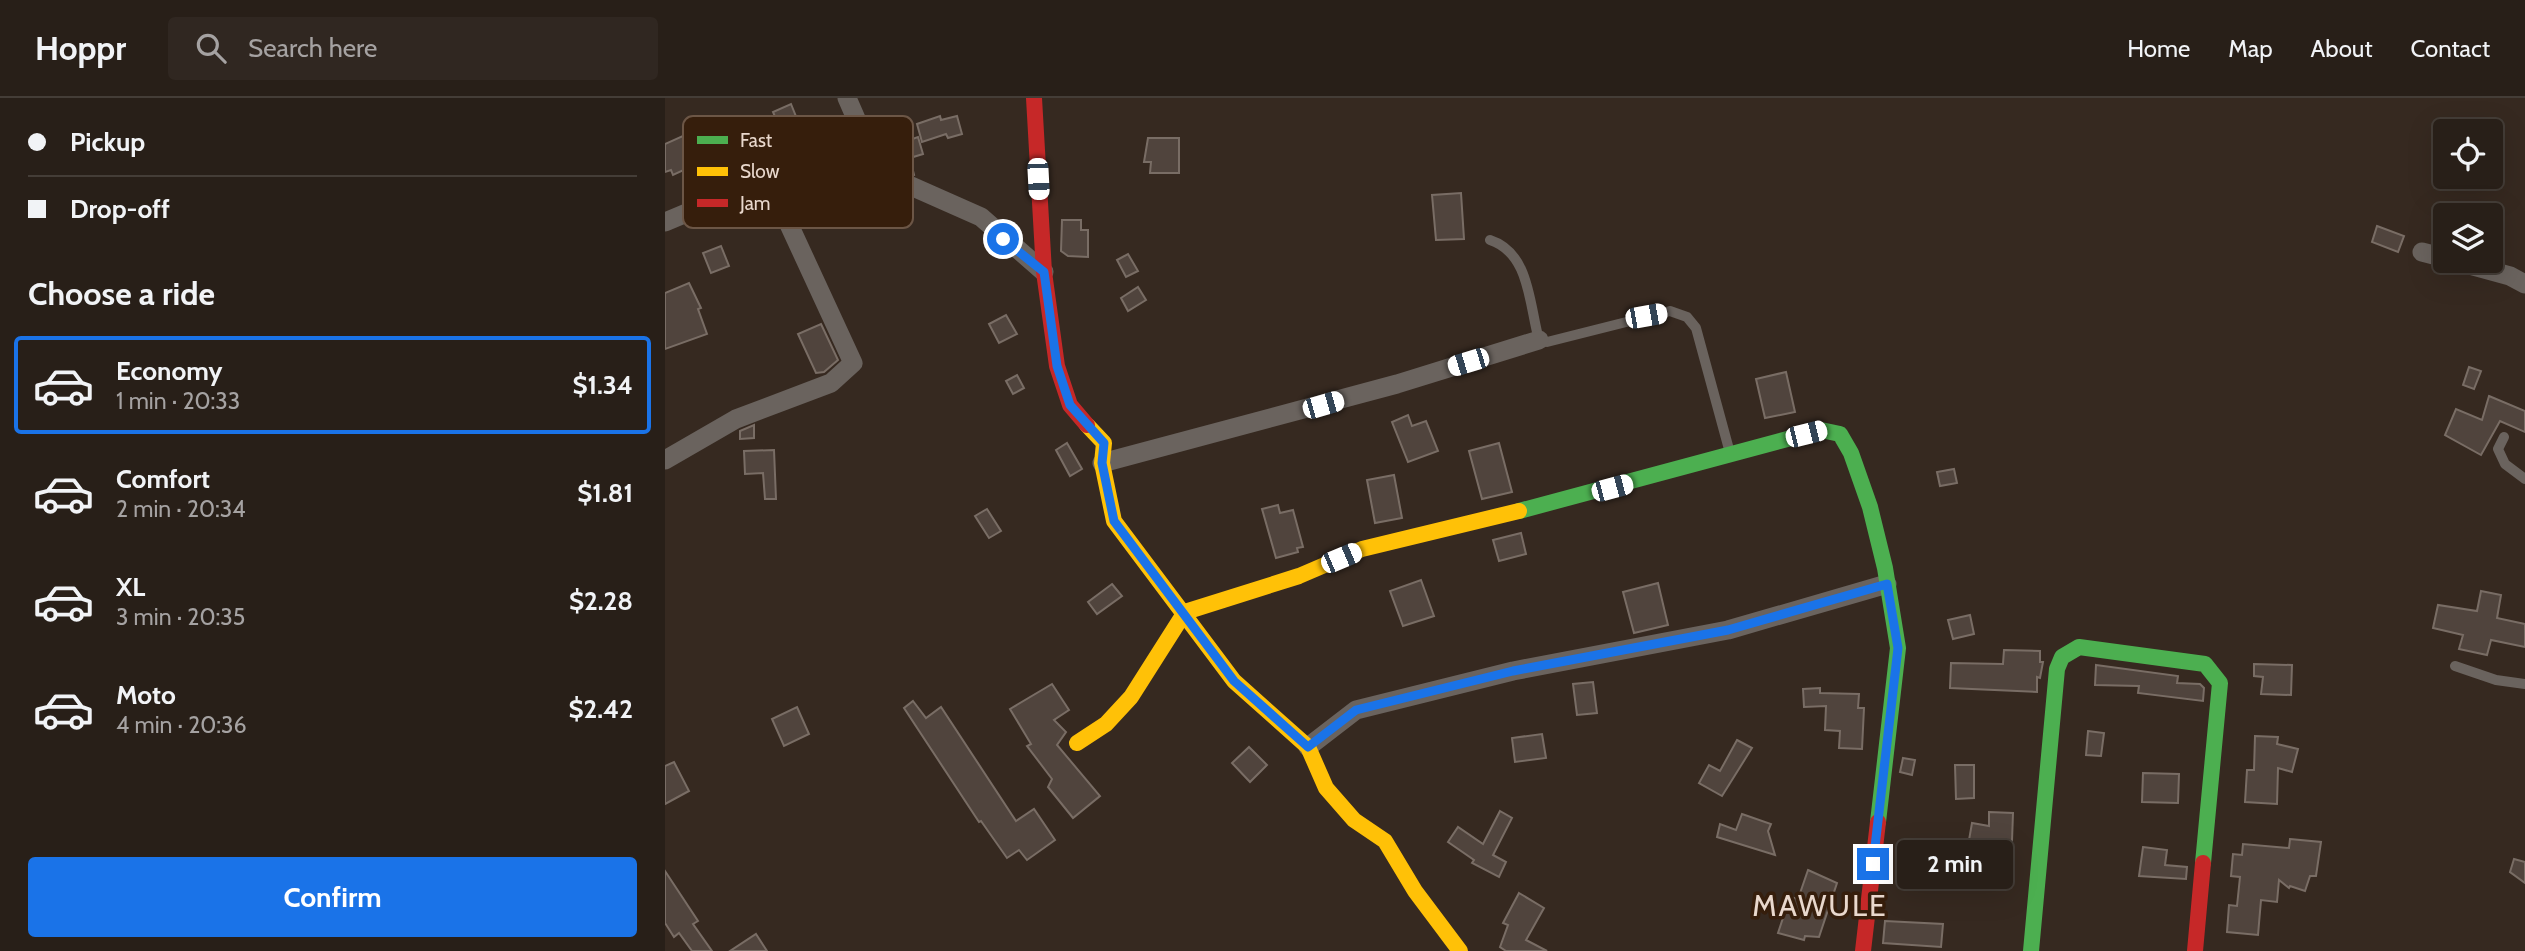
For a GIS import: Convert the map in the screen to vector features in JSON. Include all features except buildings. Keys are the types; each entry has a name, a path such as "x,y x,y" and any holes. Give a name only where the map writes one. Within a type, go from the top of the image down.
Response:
{"street":[{"path":"847,98 855,116"},
{"path":"1034,98 1044,272 1057,366 1070,405 1104,443 1102,463 1114,521 1185,612 1234,681 1308,747 1326,788 1354,820 1385,841 1415,891 1460,951"},
{"path":"913,187 981,217 1044,272"},
{"path":"665,222 683,214"},
{"path":"665,460 736,419 831,383 853,363 791,228"},
{"path":"2422,252 2433,255"},
{"path":"2499,273 2525,284"},
{"path":"1102,463 1384,387 1539,340"},
{"path":"1077,743 1107,724 1122,707 1165,647 1185,612 1299,576 1362,549 1731,457 1821,430 1840,434 1852,451 1887,584 1898,648 1863,951"},
{"path":"1308,747 1356,710 1513,671 1728,630 1887,584"},
{"path":"2031,951 2057,669 2062,657 2079,647 2205,664 2220,683 2195,951"}],"lane":[{"path":"1490,240 1504,245 1518,260 1539,340 1547,342 1670,312 1687,317 1696,328 1731,457"},
{"path":"2504,437 2498,449 2505,464 2525,479"},
{"path":"2455,666 2496,680 2525,684"}],"traffic: fast":[{"path":"1519,511 1821,430 1840,434 1851,453 1870,507 1885,568 1898,648 1878,822"},
{"path":"2031,951 2057,669 2062,657 2079,647 2205,664 2220,683 2203,863"}],"traffic: slow":[{"path":"1087,425 1104,443 1102,463 1114,521 1234,681 1308,747 1326,788 1354,820 1385,841 1415,891 1460,951"},
{"path":"1077,743 1106,724 1131,697 1185,612 1299,576 1362,549 1519,511"}],"traffic: jam":[{"path":"1034,98 1044,272 1057,366 1070,405 1087,425"},
{"path":"1863,951 1878,822"},
{"path":"2195,951 2203,863"}],"district":[{"name":"MAWULE","path":"1820,906"}],"route":[{"path":"1003,239 1044,272 1057,366 1070,405 1104,443 1102,463 1114,521 1185,612 1234,681 1308,747 1356,710 1513,671 1626,652 1728,630 1887,584 1898,648 1873,864"}]}
